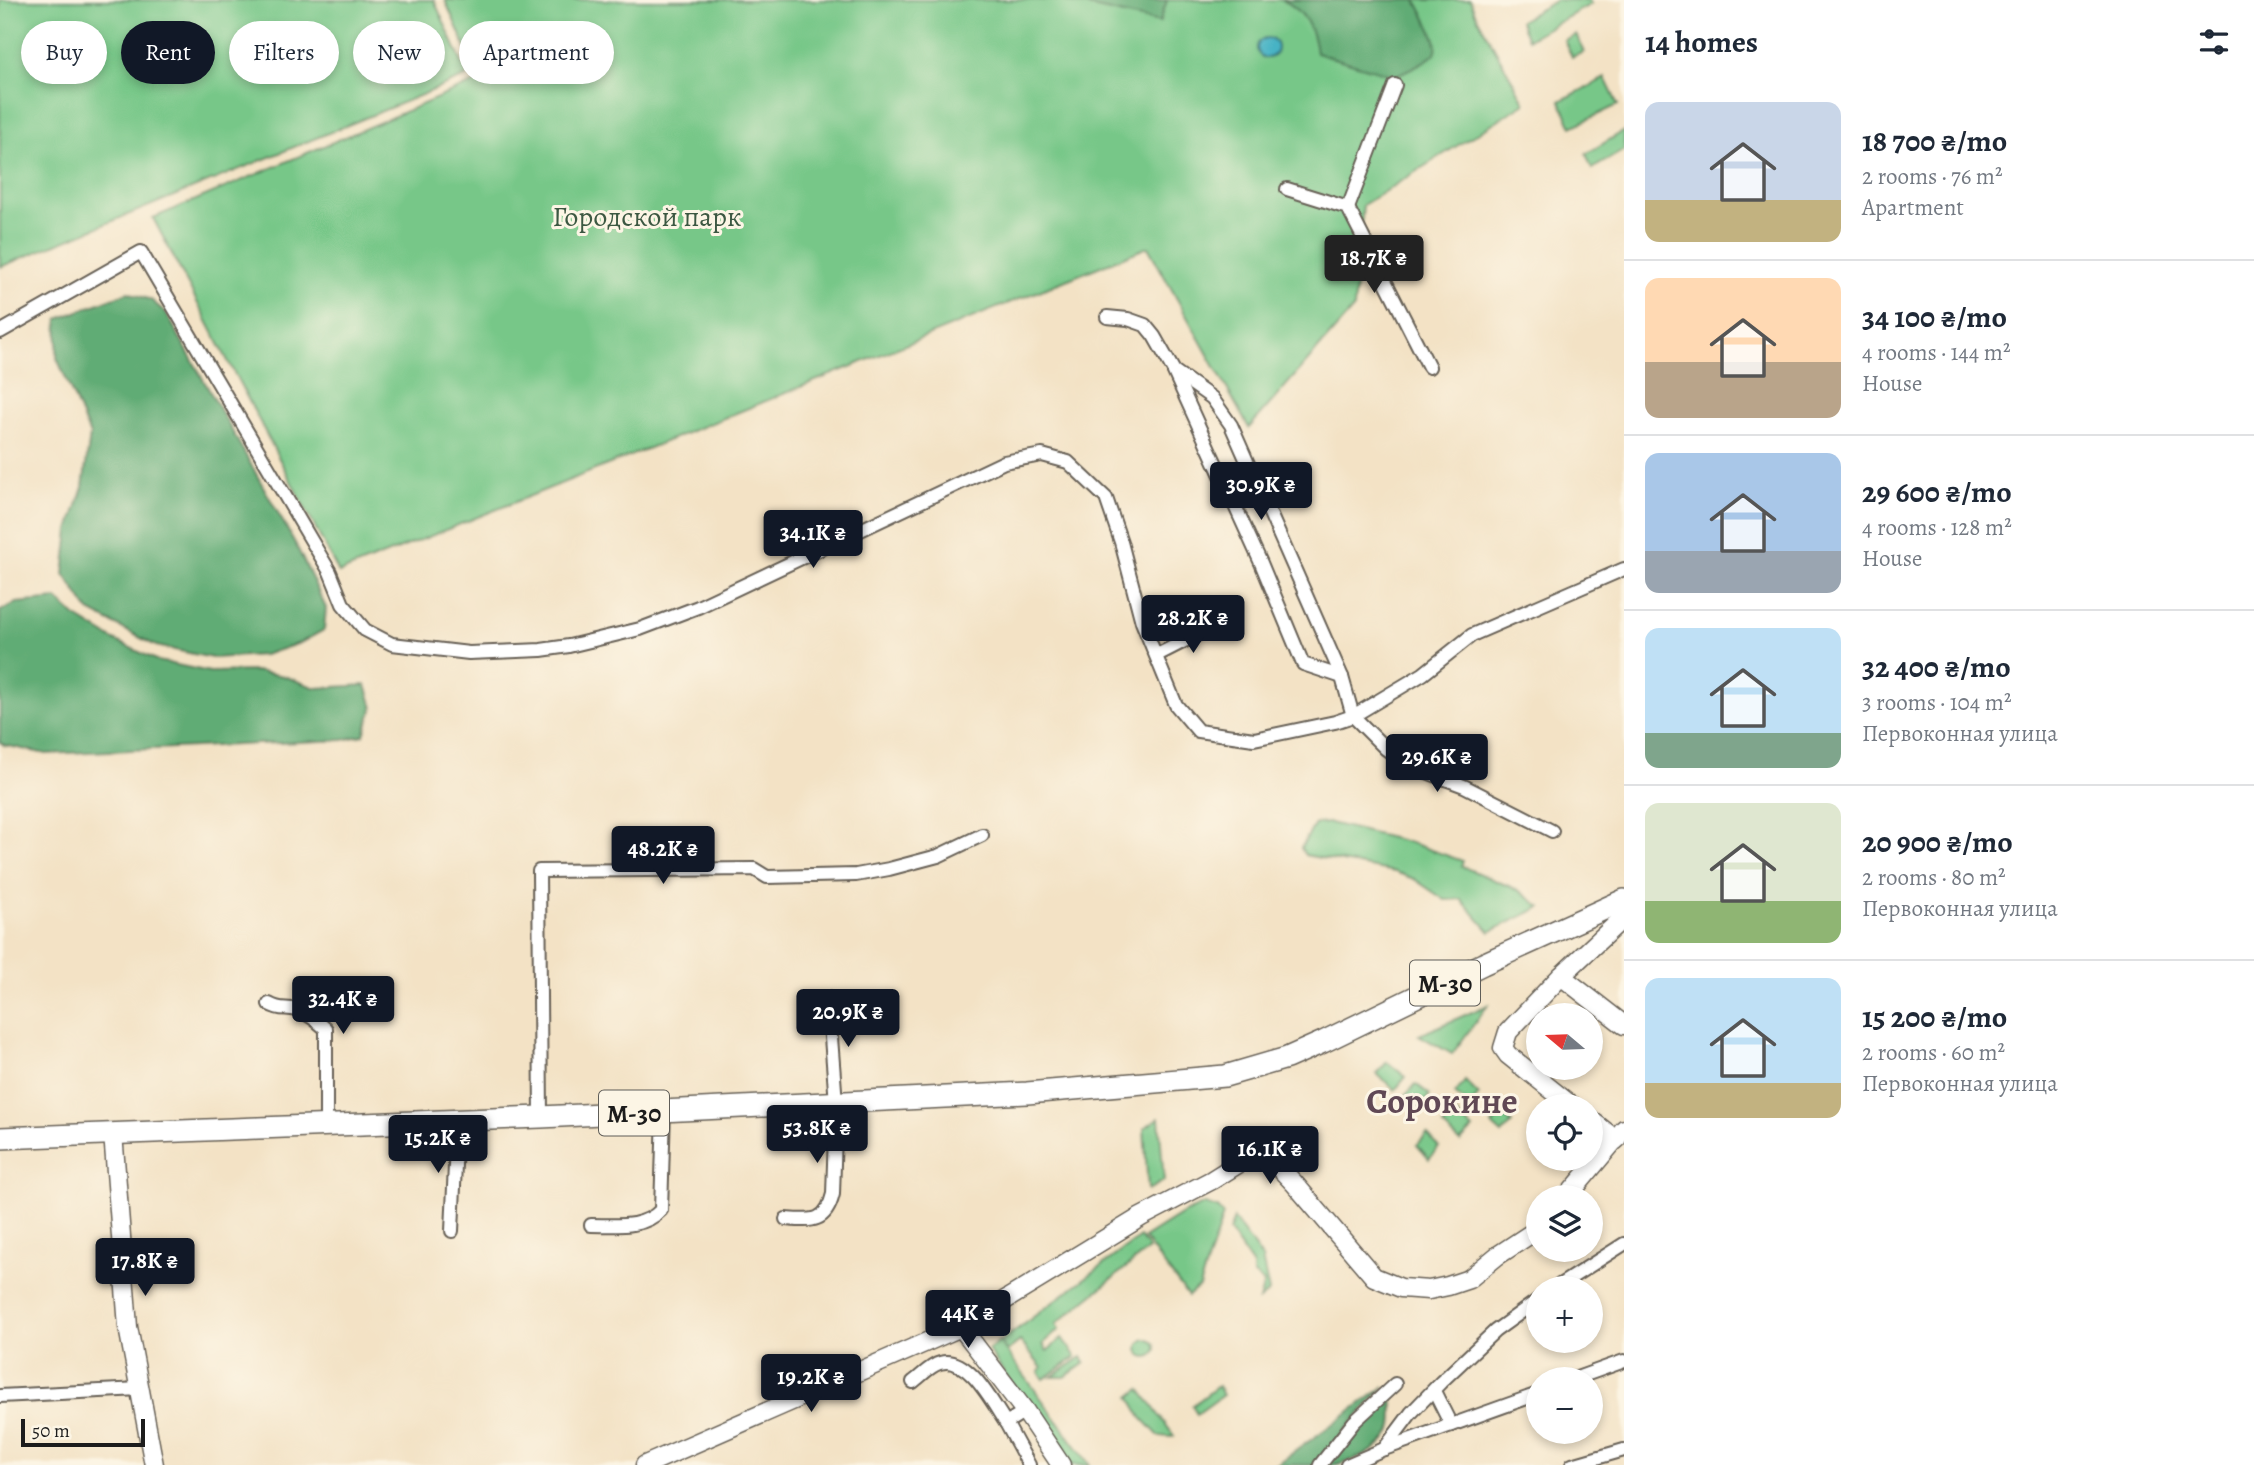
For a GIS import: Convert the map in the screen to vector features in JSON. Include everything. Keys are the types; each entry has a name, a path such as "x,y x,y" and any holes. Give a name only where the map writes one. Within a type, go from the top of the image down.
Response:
{"highway":[{"name":"М-30","path":"0,1139 836,1103 1027,1093 1226,1076 1265,1066 1323,1042 1483,964 1624,900"}],"main road":[{"path":"1556,1094 1517,1064 1503,1048 1508,1032 1561,976 1624,917"},
{"path":"1561,976 1624,1025"},
{"path":"1577,1185 1620,1134 1603,1126"},
{"path":"113,1133 128,1327 154,1465"},
{"path":"645,1465 961,1327 1141,1217 1212,1180 1252,1155 1271,1159 1294,1182 1374,1277 1388,1285 1429,1290 1469,1279 1526,1237"},
{"path":"961,1327 1025,1411 1061,1465"}],"street":[{"path":"1348,208 1395,85"},
{"path":"1287,189 1348,208 1429,367"},
{"path":"0,332 141,252 323,560 344,604 365,630 392,644 469,653 541,650 640,629 698,607 1004,462 1042,455 1068,462 1106,498 1121,542 1142,622 1176,705 1198,731 1254,739 1353,716 1423,674 1472,635 1624,569"},
{"path":"1107,317 1128,319 1145,326 1154,336 1174,371 1261,563 1303,664 1342,677"},
{"path":"1174,371 1212,398 1231,425 1342,677 1353,716 1408,765 1464,786 1552,831"},
{"path":"1157,655 1214,626"},
{"path":"541,1117 540,872 754,869 766,877 856,874 889,869 937,856 982,835"},
{"path":"786,1219 808,1220 822,1217 830,1207 833,1194 836,1103 828,998"},
{"path":"269,1004 279,1010 295,1009 326,1029 326,1125"},
{"path":"591,1225 631,1225 653,1219 661,1209 664,1111"},
{"path":"452,1231 457,1120"},
{"path":"1574,1276 1624,1244"},
{"path":"1384,1449 1411,1413 1495,1331 1526,1309"},
{"path":"912,1382 939,1363 953,1361 968,1369 1006,1423 1029,1465"},
{"path":"1603,1369 1624,1361"},
{"path":"1320,1465 1354,1422 1395,1384"},
{"path":"0,1396 139,1389"},
{"path":"1434,1391 1451,1425"},
{"path":"1347,1465 1526,1398"},
{"path":"1006,1423 1025,1411"},
{"path":"1572,1465 1624,1450"}],"green space":[{"path":"0,0 434,0 443,21 353,21 353,84 445,84 445,25 459,56 459,80 0,267"},
{"name":"Городской парк","path":"445,0 1470,0 1525,103 1363,205 1354,308 1249,428 1148,247 339,573 153,218 471,84 614,84 614,21 459,21 459,32"},
{"path":"1060,0 1167,0 1160,22"},
{"path":"1282,0 1416,0 1436,42 1435,53 1395,76 1316,53 1313,36 1306,21 1297,9"},
{"path":"1557,0 1589,0 1591,4 1528,39 1520,21"},
{"path":"1576,34 1584,52 1572,57 1564,40"},
{"path":"1605,78 1618,105 1572,127 1560,101"},
{"path":"1624,131 1624,150 1592,169 1586,154"},
{"path":"128,292 151,300 166,313 296,545 326,608 324,630 300,643 264,655 212,658 156,646 89,611 64,574 69,530 83,487 90,435 57,358 58,319"},
{"path":"57,599 75,616 114,640 158,661 210,672 255,671 284,676 316,688 366,685 373,707 364,735 343,740 46,754 4,745 0,742 0,611 16,603"},
{"path":"1330,823 1408,842 1463,861 1461,866 1518,890 1541,907 1490,932 1461,899 1445,900 1414,879 1395,872 1305,855 1301,848 1315,824"},
{"path":"1488,1005 1452,1054 1419,1035"},
{"path":"1387,1062 1406,1077 1395,1090 1377,1074"},
{"path":"1465,1081 1479,1095 1469,1106 1455,1094"},
{"path":"1416,1084 1430,1095 1418,1109 1405,1096"},
{"path":"1454,1112 1473,1129 1460,1142 1443,1126"},
{"path":"1501,1115 1512,1123 1502,1134 1492,1125"},
{"path":"1159,1118 1164,1181 1148,1190 1144,1128"},
{"path":"1427,1134 1439,1147 1429,1159 1417,1145"},
{"path":"1205,1204 1217,1208 1223,1215 1199,1287 1188,1296 1144,1238 1182,1214"},
{"path":"1234,1219 1262,1258 1269,1292 1259,1300 1264,1283 1253,1274 1253,1266 1229,1231"},
{"path":"1140,1237 1149,1249 1056,1324 1059,1330 1043,1344 1047,1351 1062,1338 1076,1357 1044,1379 1039,1372 1042,1368 1020,1341 1007,1351 1000,1342"},
{"path":"1147,1339 1153,1342 1156,1348 1153,1354 1147,1357 1141,1354 1138,1348 1141,1342"},
{"path":"999,1341 1090,1465 1069,1465 988,1350"},
{"path":"1082,1357 1085,1363 1065,1377 1052,1377"},
{"path":"1218,1386 1223,1395 1197,1414 1192,1406"},
{"path":"1385,1386 1314,1465 1276,1465"},
{"path":"1140,1389 1174,1436 1159,1436 1142,1418 1130,1397"},
{"path":"1392,1390 1393,1421 1391,1430 1380,1445 1353,1460 1324,1465 1356,1426"}],"water":[{"path":"1267,38 1274,41 1277,48 1274,55 1267,58 1260,55 1257,48 1260,41"}],"district":[{"name":"Сорокине","path":"1442,1101"}]}
